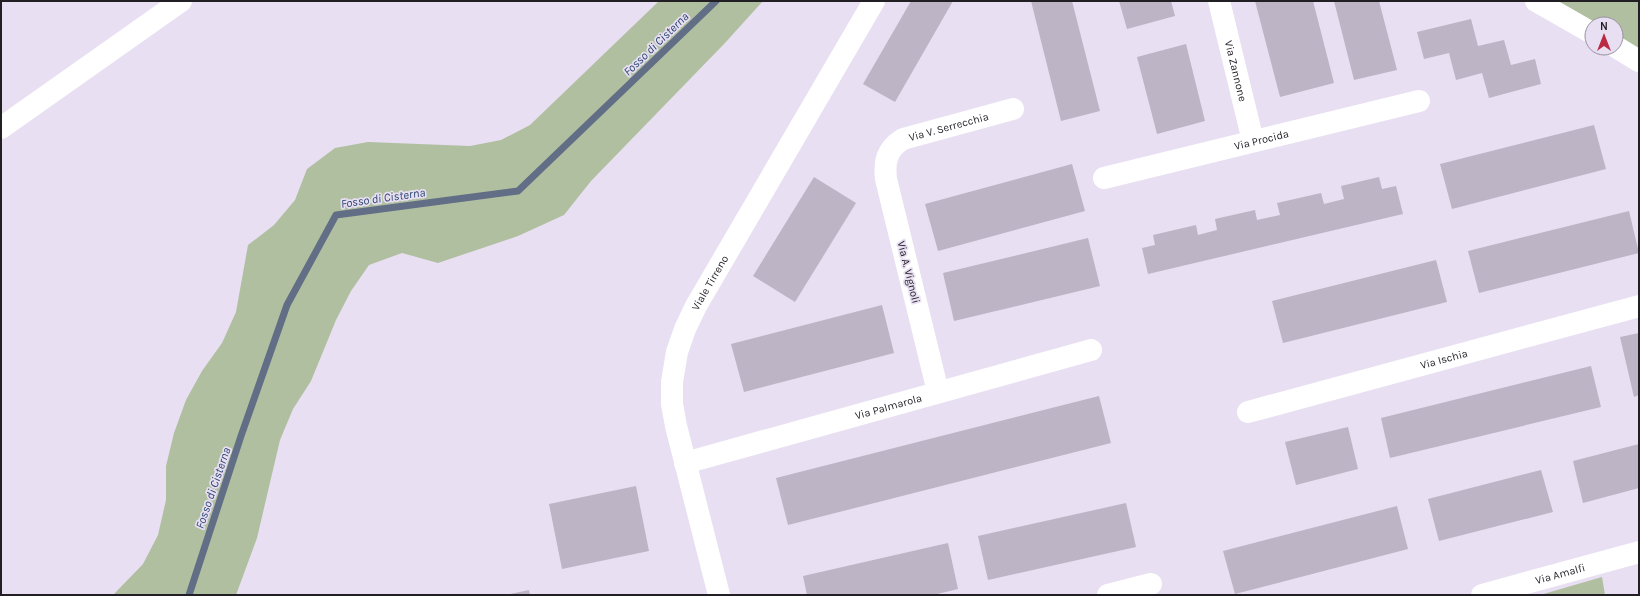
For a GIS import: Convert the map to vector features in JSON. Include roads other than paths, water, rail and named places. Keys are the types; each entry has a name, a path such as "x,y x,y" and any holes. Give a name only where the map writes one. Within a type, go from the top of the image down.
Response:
{"street":[{"path":"1,128 181,1"},
{"name":"Viale Tirreno","path":"719,595 676,426 672,393 675,362 685,329 696,306 874,1"},
{"name":"Via Zannone","path":"1219,1 1254,141"},
{"path":"1536,1 1584,28"},
{"path":"1624,53 1638,64"},
{"name":"Via Procida","path":"1104,178 1419,101"},
{"name":"Via V. Serrecchia","path":"889,152 898,142 911,136 1013,109"},
{"name":"Via A. Vignoli","path":"889,152 885,163 886,179 938,392"},
{"name":"Via Ischia","path":"1248,412 1639,306"},
{"name":"Via Palmarola","path":"685,463 1090,350"},
{"name":"Via Amalfi","path":"1482,595 1639,552"},
{"path":"1108,595 1151,584"}],"waterway":[{"name":"Fosso di Cisterna","path":"189,595 241,436 287,305 336,215 518,191 716,1"}]}
